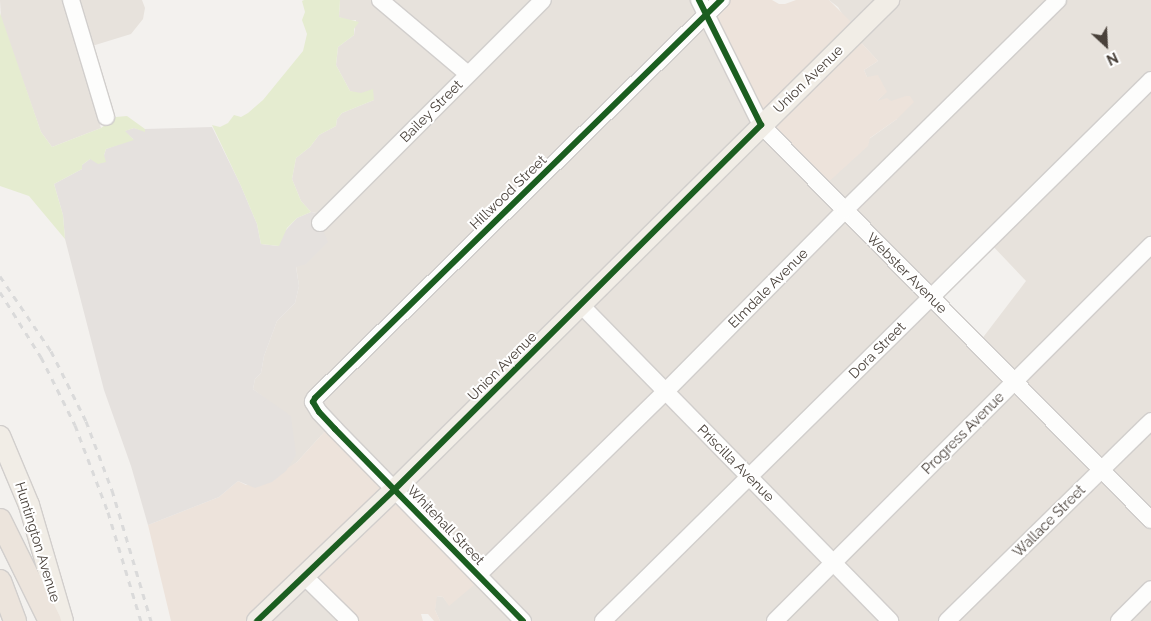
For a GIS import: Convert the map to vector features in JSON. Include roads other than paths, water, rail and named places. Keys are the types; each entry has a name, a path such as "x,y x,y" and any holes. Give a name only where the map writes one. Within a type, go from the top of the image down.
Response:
{"highway":[{"path":"0,520 50,621"},
{"path":"0,581 15,621"}],"main road":[{"name":"Union Avenue","path":"257,621 303,574 394,490 761,124 889,0"},
{"name":"Huntington Avenue","path":"0,436 29,504 63,621"}],"street":[{"path":"71,0 106,117"},
{"path":"380,0 468,74"},
{"name":"Bailey Street","path":"320,223 543,0"},
{"name":"Hillwood Street","path":"313,402 703,7 721,0"},
{"name":"Elmdale Avenue","path":"478,575 665,392 845,210 1058,0"},
{"name":"Webster Avenue","path":"703,7 761,124 1151,520"},
{"name":"Dora Street","path":"603,621 750,478 930,296 1151,80"},
{"name":"Progress Avenue","path":"775,621 1151,245"},
{"name":"Priscilla Avenue","path":"581,305 890,621"},
{"name":"Whitehall Street","path":"313,402 324,418 523,621"},
{"name":"Wallace Street","path":"947,621 1151,420"},
{"path":"303,574 350,621"},
{"path":"1119,621 1151,589"}],"railway":[{"path":"0,276 51,351 86,421 112,490 151,621"},
{"path":"0,292 41,357 75,425 108,512 141,621"}]}
